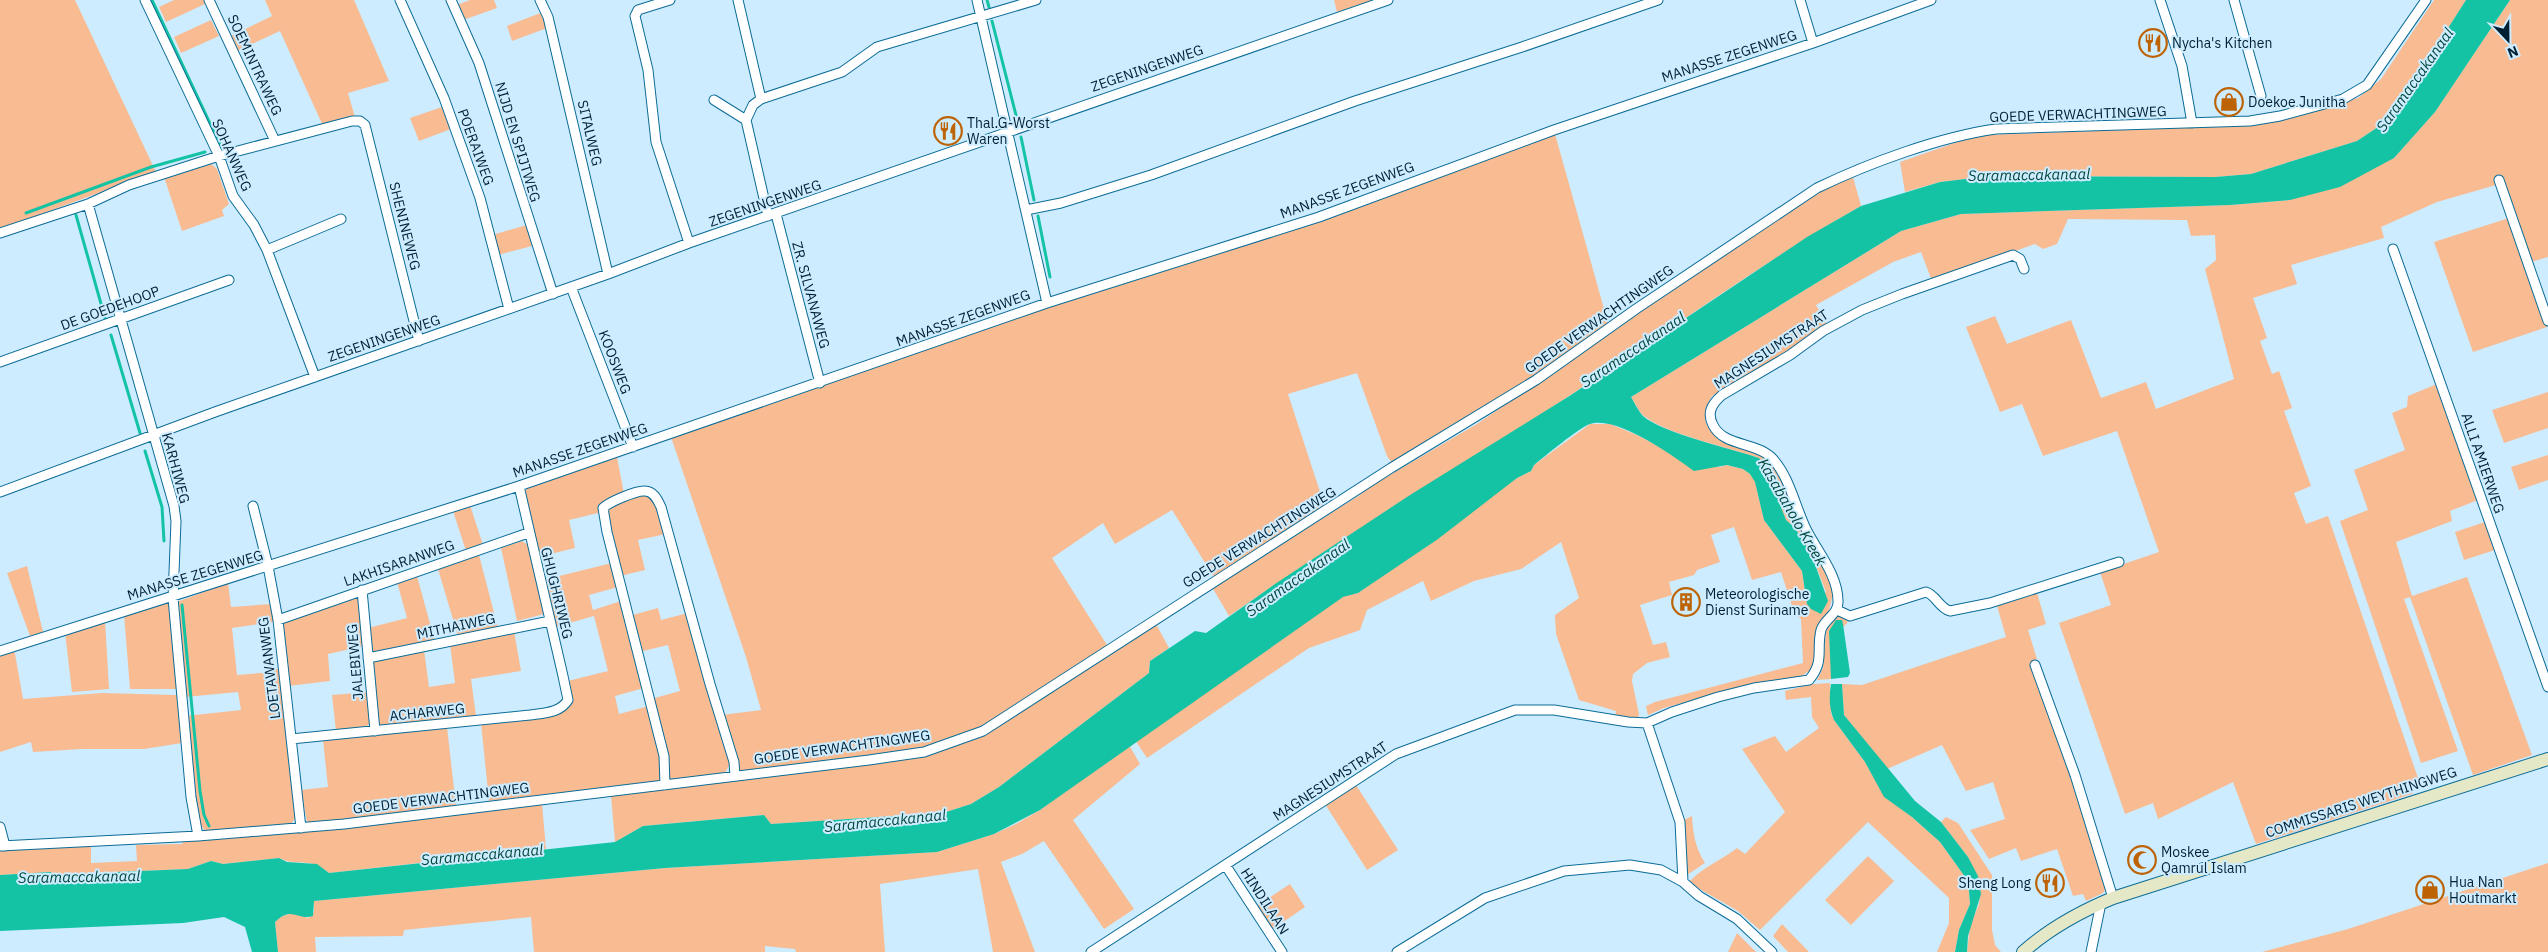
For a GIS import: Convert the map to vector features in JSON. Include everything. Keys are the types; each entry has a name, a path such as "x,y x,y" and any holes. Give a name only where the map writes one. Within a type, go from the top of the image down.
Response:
{"main road":[{"name":"COMMISSARIS WEYTHINGWEG","path":"2023,952 2047,931 2107,901 2548,759"}],"street":[{"name":"SOHANWEG","path":"145,0 219,156 234,196 254,225 267,250 315,377"},
{"name":"SOEMINTRAWEG","path":"209,0 275,141"},
{"name":"POERAIWEG","path":"400,0 444,98 480,198 509,309"},
{"name":"NIJD EN SPIJTWEG","path":"451,0 479,63 553,294"},
{"name":"SITALWEG","path":"540,0 548,17 608,274"},
{"path":"670,0 638,10 635,16 648,70 656,142 689,243"},
{"path":"738,0 761,99"},
{"path":"977,0 1009,131 1047,302"},
{"path":"714,100 746,120 753,105 761,99 842,72 877,47 1036,0"},
{"name":"ZEGENINGENWEG","path":"0,492 315,377 553,294 689,243 1388,0"},
{"path":"1026,210 1061,202 1150,175 1355,101 1658,0"},
{"path":"1800,0 1813,43"},
{"name":"MANASSE ZEGENWEG","path":"0,651 173,598 519,486 1047,302 1319,217 1554,130 1813,43 1930,0"},
{"path":"2160,0 2182,66 2192,123"},
{"path":"2234,0 2262,96"},
{"name":"GOEDE VERWACHTINGWEG","path":"3,846 198,836 301,828 924,752 983,731 1359,489 1536,380 1748,233 1817,188 1847,174 1973,132 1996,129 2250,121 2280,116 2343,99 2367,85 2426,0"},
{"name":"ZR. SILVANAWEG","path":"746,120 820,382"},
{"name":"SHENINEWEG","path":"275,141 352,121 360,121 366,125 419,341"},
{"path":"0,233 88,204 130,185 219,156 275,141"},
{"path":"2499,180 2548,321"},
{"name":"KARHIWEG","path":"88,204 166,474 176,521 173,598 189,778 198,836"},
{"path":"267,250 341,219"},
{"name":"ALLI AMIERWEG","path":"2393,248 2548,687"},
{"name":"MAGNESIUMSTRAAT","path":"1091,952 1396,754 1515,710 1538,708 1628,722 1647,723 1672,712 1718,697 1754,688 1809,680 1819,664 1821,629 1836,610 1839,603 1832,576 1806,529 1781,469 1763,451 1720,434 1713,425 1710,415 1714,402 1722,395 1790,355 1823,331 1880,302 2013,254 2020,259 2024,269"},
{"name":"DE GOEDEHOOP","path":"0,362 229,280"},
{"name":"KOOSWEG","path":"571,287 633,447"},
{"name":"GHUGHRIWEG","path":"519,486 528,533 568,700 564,706"},
{"path":"665,785 664,756 607,532 603,508 611,502 644,490 651,492 661,507 710,684 734,762 735,776"},
{"name":"LOETAWANWEG","path":"253,506 268,566 278,620 301,828"},
{"name":"LAKHISARANWEG","path":"278,620 528,533"},
{"path":"1836,610 1850,616 1928,592 1944,609 1950,611 1990,603 2119,562"},
{"name":"JALEBIWEG","path":"362,590 375,731"},
{"name":"MITHAIWEG","path":"368,658 550,621"},
{"path":"2034,665 2075,775 2107,901 2091,952"},
{"name":"ACHARWEG","path":"292,739 530,715 558,710 564,706"},
{"path":"1647,723 1680,822 1683,882"},
{"path":"0,827 3,846"},
{"path":"1396,952 1485,898 1564,871 1630,865 1661,870 1683,882 1699,896 1737,919 1772,952"},
{"name":"HINDILAAN","path":"1226,866 1282,952"}],"shaded area":[{"path":"0,0 75,0 156,172 0,229"},
{"path":"174,0 204,0 205,4 166,22 159,7"},
{"path":"265,0 354,0 389,81 348,93 355,117 323,126 280,31 237,51 229,37 272,16"},
{"path":"470,0 494,0 497,8 463,20 457,5"},
{"path":"1334,0 1373,0 1337,12"},
{"path":"2434,0 2466,0 2390,119 2357,141 2251,174 2215,177 1991,176 1940,182 1905,192 1900,162 1966,139 1985,135 2257,125 2358,98 2381,79"},
{"path":"2510,0 2548,0 2548,257 2531,262 2501,175 2494,177 2496,185 2437,202 2381,227 2384,238 2291,265 2297,284 2253,298 2267,338 2260,341 2272,374 2279,371 2292,408 2284,411 2311,486 2294,493 2306,524 2328,516 2418,778 2418,785 2412,794 2256,844 2233,782 2158,819 2153,803 2125,814 2059,623 2111,605 2100,572 2159,552 2117,431 2043,456 2022,404 2000,412 1966,327 1995,316 2007,344 2071,320 2101,398 2146,382 2156,409 2234,379 2205,269 2216,260 2215,235 2191,236 2187,220 2068,219 2057,244 2043,249 2035,244 1932,281 1921,252 1893,262 1816,305 1827,324 1774,361 1712,396 1706,410 1706,421 1710,430 1718,436 1761,454 1777,470 1830,583 1833,594 1829,611 1816,629 1816,656 1811,669 1801,677 1728,690 1664,708 1648,715 1646,706 1655,702 1803,663 1801,619 1795,615 1781,572 1752,580 1734,527 1711,535 1720,562 1697,570 1694,575 1669,582 1672,595 1640,605 1653,645 1666,642 1670,657 1647,663 1633,674 1632,681 1639,714 1638,719 1615,717 1616,711 1579,700 1556,634 1555,615 1579,598 1561,542 1521,569 1474,581 1431,601 1423,581 1367,610 1360,630 1309,648 1147,758 1135,740 1343,596 1358,593 1517,478 1531,471 1534,465 1590,424 1610,424 1662,448 1720,467 1727,465 1743,469 1750,474 1755,481 1764,520 1802,571 1807,604 1826,592 1811,553 1795,528 1786,520 1759,458 1682,435 1654,423 1642,414 1631,397 1901,231 1961,214 2230,205 2290,200 2394,158 2435,112"},
{"path":"543,12 547,28 512,41 507,26"},
{"path":"211,20 219,36 181,53 174,37"},
{"path":"442,107 451,129 419,141 410,118"},
{"path":"1555,134 1608,323 1525,383 1392,463 1387,456 1357,373 1288,394 1325,507 1214,577 1172,510 1115,544 1103,523 1052,558 1107,645 977,729 955,739 919,749 739,771 722,715 761,710 746,657 671,437 1048,307 1239,246"},
{"path":"209,162 217,169 229,204 222,210 224,216 182,231 164,177"},
{"path":"1853,177 1861,206 1751,274 1572,394 1356,531 1229,616 1212,587 1360,495 1364,490 1477,424 1729,250 1825,189"},
{"path":"2509,218 2547,327 2473,352 2434,242"},
{"path":"527,225 532,246 498,255 492,235"},
{"path":"2437,384 2478,500 2450,511 2452,521 2396,542 2412,596 2467,577 2532,755 2473,775 2410,597 2404,599 2458,751 2421,763 2340,521 2368,510 2354,470 2405,450 2392,413 2407,407 2408,396"},
{"path":"2548,392 2548,428 2504,443 2492,410"},
{"path":"2548,455 2548,480 2519,490 2511,467"},
{"path":"617,457 624,494 602,512 569,520 575,548 538,557 525,492 527,488"},
{"path":"646,493 656,500 666,534 638,540 645,570 620,576 607,514 608,507"},
{"path":"470,505 483,545 466,551 453,511"},
{"path":"2485,522 2495,550 2464,560 2455,532"},
{"path":"522,541 528,545 544,614 517,621 501,548"},
{"path":"479,555 498,628 458,636 438,569"},
{"path":"612,563 618,587 589,595 593,610 621,601 644,688 615,696 619,714 649,706 660,749 661,781 489,801 481,723 562,712 570,704 568,681 608,671 594,616 555,627 543,580"},
{"path":"27,566 43,632 30,636 7,573"},
{"path":"417,576 435,642 371,653 368,628 407,618 397,582"},
{"path":"228,583 231,607 271,604 274,622 232,628 237,675 273,672 273,669 280,669 295,818 290,826 206,832 201,825 197,812 186,716 241,710 238,692 185,697 177,602"},
{"path":"2037,593 2046,624 2028,630 2037,659 2030,663 2072,776 2106,888 2103,893 2086,901 2083,894 2073,896 2057,849 2021,861 2016,848 1989,859 1970,830 2005,819 1993,782 1966,791 1942,745 1887,769 1844,715 1842,684 1862,685 2006,637 1997,606"},
{"path":"354,597 360,600 364,646 328,654 330,681 288,686 283,624"},
{"path":"166,603 171,606 177,689 130,689 124,614"},
{"path":"658,608 661,620 688,613 731,762 725,773 669,780 651,699 680,691 668,645 639,652 629,616"},
{"path":"1837,617 1843,617 1848,622 1843,627 1842,620 1831,679 1817,680 1823,668 1826,630"},
{"path":"105,620 109,689 72,692 65,632"},
{"path":"1156,624 1169,648 1150,661 1149,673 999,787 971,804 943,813 771,824 763,815 643,826 615,842 611,796 925,755 974,739 995,728"},
{"path":"514,631 521,671 471,679 476,716 384,727 378,726 372,663 375,660 424,650 429,687 455,683 450,644"},
{"path":"14,648 23,699 102,693 177,695 182,743 144,749 81,749 33,752 31,742 0,752 0,653"},
{"path":"1830,683 1831,713 1834,720 1865,762 1885,797 1912,817 1940,842 1963,874 1969,891 1970,904 1959,930 1955,952 1937,952 1949,923 1949,898 1868,822 1760,930 1738,911 1691,884 1690,881 1701,872 1737,848 1745,854 1785,812 1742,749 1775,736 1786,752 1819,728 1812,717 1811,697 1786,700 1785,691 1813,684"},
{"path":"368,692 371,722 365,728 336,731 332,695"},
{"path":"447,727 456,806 311,824 307,822 301,790 328,787 323,740"},
{"path":"1129,745 1140,764 1073,820 1134,909 1104,929 1044,841 1022,854 1001,862 1035,952 993,952 978,869 880,884 885,952 796,952 795,949 765,946 765,952 534,952 531,917 404,930 403,936 315,937 316,952 278,952 275,922 279,918 290,914 308,918 314,912 314,901 665,868 937,852 994,834 1016,824 1040,810"},
{"path":"1356,785 1398,850 1367,870 1325,804"},
{"path":"542,804 546,849 329,873 314,864 286,861 279,858 223,864 211,861 188,869 92,873 86,877 52,879 51,872 0,875 0,850 91,846 91,863 137,861 136,845 182,844 184,841"},
{"path":"1692,816 1695,840 1705,863 1687,875 1686,842 1682,821"},
{"path":"1946,817 1958,823 1992,875 1992,930 1995,945 2001,952 1967,952 1970,926 1979,904 1981,885 1968,857 1941,822"},
{"path":"1868,856 1894,881 1851,925 1825,900"},
{"path":"2548,863 2548,952 2262,952 2348,929"},
{"path":"1290,884 1305,907 1270,931 1255,907"},
{"path":"1782,924 1809,952 1788,952 1773,936"},
{"path":"1737,933 1756,952 1728,952"}],"water":[{"name":"Saramaccakanaal","path":"2466,0 2510,0 2435,112 2394,158 2340,187 2290,200 2230,205 1961,214 1901,231 1631,397 1641,414 1652,422 1698,440 1759,458 1765,466 1786,520 1795,528 1811,553 1828,601 1821,614 1811,609 1807,604 1802,571 1764,520 1755,482 1750,474 1743,469 1727,465 1694,471 1659,447 1629,431 1615,425 1590,424 1534,465 1531,471 1517,478 1438,539 1358,593 1343,597 1040,810 994,834 937,852 665,868 314,901 313,916 303,917 290,914 281,917 275,922 278,952 252,952 245,927 224,917 183,923 0,931 0,875 51,872 53,879 85,877 92,873 188,869 211,861 223,864 279,858 287,862 317,864 329,873 615,842 643,826 764,815 771,824 943,813 971,804 999,787 1149,673 1150,661 1195,631 1206,633 1275,584 1410,495 1571,395 1807,237 1861,206 1940,182 1991,176 2215,177 2251,174 2357,141 2390,119"},
{"path":"1836,620 1842,620 1850,673 1848,677 1831,679 1829,631"},
{"path":"1831,684 1842,684 1844,715 1915,801 1941,822 1968,857 1978,876 1981,894 1968,936 1967,952 1955,952 1959,930 1970,904 1969,891 1963,874 1940,842 1912,817 1884,797 1865,762 1834,720 1830,702"}],"waterway":[{"path":"152,0 221,147"},
{"path":"987,0 989,7"},
{"path":"992,21 1019,127"},
{"path":"1021,137 1034,200"},
{"path":"26,213 151,167 205,152"},
{"path":"76,215 105,318"},
{"path":"1038,216 1050,277"},
{"path":"111,335 140,433"},
{"path":"145,451 162,507 164,541"},
{"path":"182,605 200,791 204,815 209,826"}],"place":[{"name":"Nycha's Kitchen","path":"2153,43"},
{"name":"Doekoe Junitha","path":"2229,102"},
{"name":"Thal.G-Worst Waren","path":"948,131"},
{"name":"Meteorologische Dienst Suriname","path":"1686,602"},
{"name":"Moskee Qamrul Islam","path":"2142,860"},
{"name":"Sheng Long","path":"2050,883"},
{"name":"Hua Nan Houtmarkt","path":"2430,890"}],"water label":[{"name":"Kasabaholo Kreek","path":"1792,512"}]}
